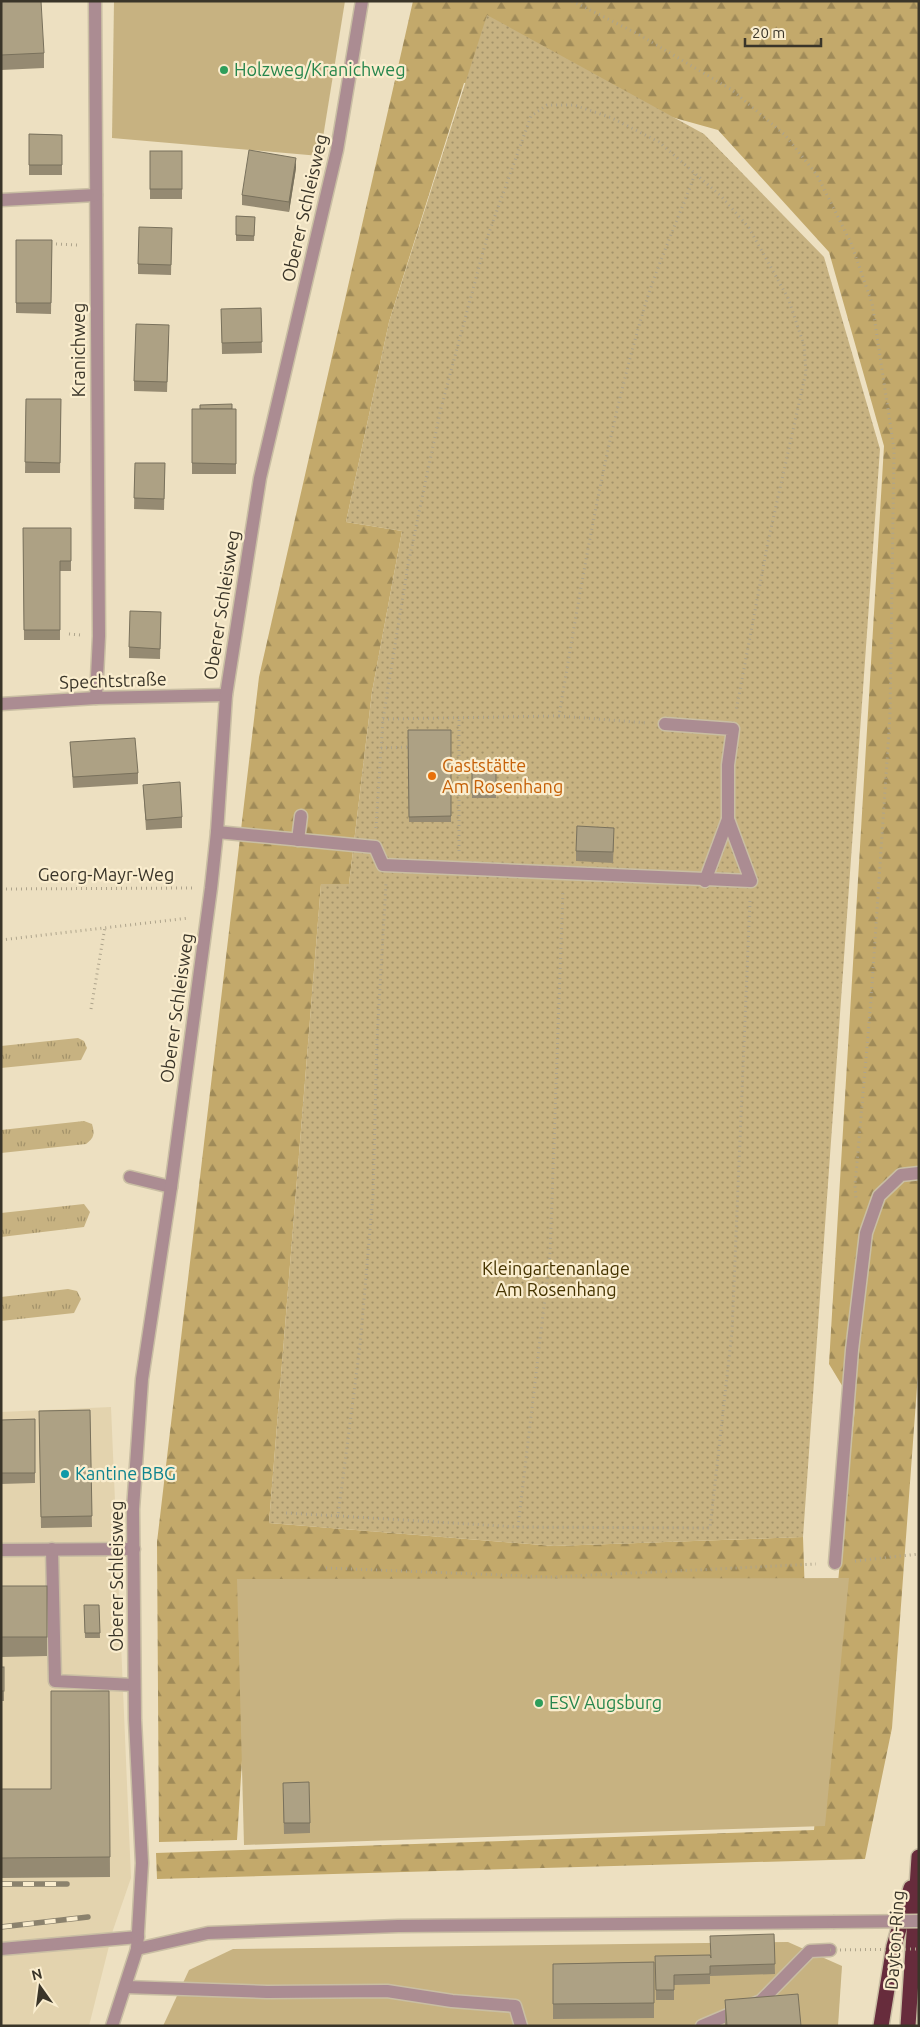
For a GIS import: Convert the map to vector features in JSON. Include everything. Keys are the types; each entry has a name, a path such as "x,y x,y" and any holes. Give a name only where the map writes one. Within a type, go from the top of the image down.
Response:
{"highway":[{"name":"Dayton-Ring","path":"908,2026 919,1857"},
{"path":"881,2026 894,1946 918,1865"}],"street":[{"name":"Kranichweg","path":"96,1 99,626 96,698"},
{"name":"Oberer Schleisweg","path":"112,2026 126,1987 137,1943 142,1863 134,1685 133,1509 142,1379 171,1187 211,888 217,832 226,695 260,478 337,150 362,1"},
{"path":"1,200 96,195"},
{"name":"Spechtstraße","path":"1,704 96,698 226,695"},
{"path":"665,724 733,729 728,765 728,820 705,881"},
{"path":"298,840 301,816"},
{"path":"217,832 375,846 383,865 705,881 751,881 728,820"},
{"path":"835,1563 852,1350 866,1234 879,1196 901,1175 919,1173"},
{"path":"130,1178 171,1187"},
{"path":"52,1549 56,1681 134,1685"},
{"path":"1,1550 134,1550"},
{"path":"1,1949 137,1943 208,1933 398,1926 919,1921"},
{"path":"702,2026 761,2001 810,1951 830,1950"},
{"path":"126,1987 267,1992 387,1991 452,2001 515,2006 521,2026"}],"path":[{"path":"572,1 638,34 732,90 785,136 821,184 851,243 872,303 894,450 890,716 872,1000 855,1186 857,1211 866,1234"},
{"path":"375,846 383,719 408,565 440,408 486,241 531,116 548,105 574,105 612,118 659,142 722,197 749,228 783,289 804,345 806,372 768,542 733,729"},
{"path":"559,716 582,581 611,440 643,311 695,174"},
{"path":"383,719 559,716 665,724"},
{"path":"459,869 460,718"},
{"path":"381,748 408,747"},
{"path":"338,1516 360,1346 373,1195 377,1040 387,889 383,865"},
{"path":"518,1527 550,1255 563,874"},
{"path":"286,1513 518,1527 710,1528 732,1332 751,881"},
{"name":"Georg-Mayr-Weg","path":"1,889 211,888"},
{"path":"1,940 207,916"},
{"path":"91,1009 105,927"},
{"path":"870,1559 919,1554"},
{"path":"326,1568 552,1577 835,1563"},
{"path":"830,1950 919,1949"}],"shaded area":[{"path":"111,1407 131,1878 113,1930 89,2026 1,2026 1,1412"}],"green space":[{"name":"Holzweg/Kranichweg","path":"114,1 345,1 320,156 112,138"},
{"path":"413,1 919,1 919,1360 892,1728 865,1859 157,1879 156,1853 814,1830 855,1407 829,1364 884,446 829,252 718,130 539,80 464,83 389,322 346,522 402,531 372,692 349,884 321,884 269,1523 554,1546 803,1537 805,1597 246,1697 237,1840 159,1842 157,1542 259,677"},
{"name":"Kleingartenanlage Am Rosenhang","path":"487,15 704,134 824,257 880,449 803,1537 554,1546 269,1523 321,884 349,884 372,692 402,531 346,522 389,322"},
{"path":"78,1038 84,1041 87,1048 81,1060 1,1068 1,1046"},
{"path":"84,1121 92,1124 93,1130 91,1140 86,1144 1,1153 1,1130"},
{"path":"84,1204 90,1212 84,1227 1,1237 1,1213"},
{"path":"68,1289 77,1291 81,1299 74,1313 1,1321 1,1297"},
{"name":"ESV Augsburg","path":"849,1578 825,1826 244,1845 237,1579"},
{"path":"788,1942 842,1966 838,2026 163,2026 189,1970 233,1949"}],"building":[{"path":"1,1 41,1 44,53 1,55"},
{"path":"29,134 62,135 62,165 29,165"},
{"path":"249,150 296,158 289,202 242,195"},
{"path":"150,151 182,151 182,189 150,189"},
{"path":"236,216 255,217 254,236 236,235"},
{"path":"139,227 172,228 171,265 138,264"},
{"path":"16,240 52,240 51,303 16,303"},
{"path":"261,308 262,342 222,343 221,309"},
{"path":"136,324 169,325 167,382 134,381"},
{"path":"26,399 61,399 60,463 25,462"},
{"path":"232,404 232,409 200,409 200,405"},
{"path":"192,409 236,409 236,464 192,463"},
{"path":"135,463 165,463 164,499 134,498"},
{"path":"23,528 71,528 71,561 60,561 60,630 24,630"},
{"path":"130,611 161,612 160,649 129,647"},
{"path":"408,730 451,730 451,816 409,817"},
{"path":"135,738 138,773 73,777 70,742"},
{"path":"472,771 496,771 496,793 472,793"},
{"path":"180,782 182,817 146,820 143,785"},
{"path":"577,826 614,828 613,852 576,851"},
{"name":"Kantine BBG","path":"90,1410 92,1516 41,1517 39,1411"},
{"path":"35,1419 35,1473 1,1473 1,1420"},
{"path":"1,1586 47,1586 47,1637 1,1637"},
{"path":"84,1605 99,1605 100,1633 85,1633"},
{"path":"1,1667 4,1667 4,1691 1,1691"},
{"path":"51,1691 109,1691 110,1857 1,1858 1,1789 51,1789"},
{"path":"309,1782 310,1823 284,1823 283,1783"},
{"path":"774,1934 775,1964 710,1966 710,1974 674,1975 674,1990 656,1990 655,1956 710,1955 711,1958 710,1936"},
{"path":"654,1962 654,2003 553,2004 553,1964"},
{"path":"798,1994 801,2026 727,2026 725,2000"}],"railway":[{"path":"1,1884 67,1884"},
{"path":"1,1927 88,1917"}],"place":[{"name":"Holzweg/Kranichweg","path":"224,70"},
{"name":"Gaststätte Am Rosenhang","path":"432,776"},
{"name":"Kantine BBG","path":"65,1474"},
{"name":"ESV Augsburg","path":"539,1703"}]}
